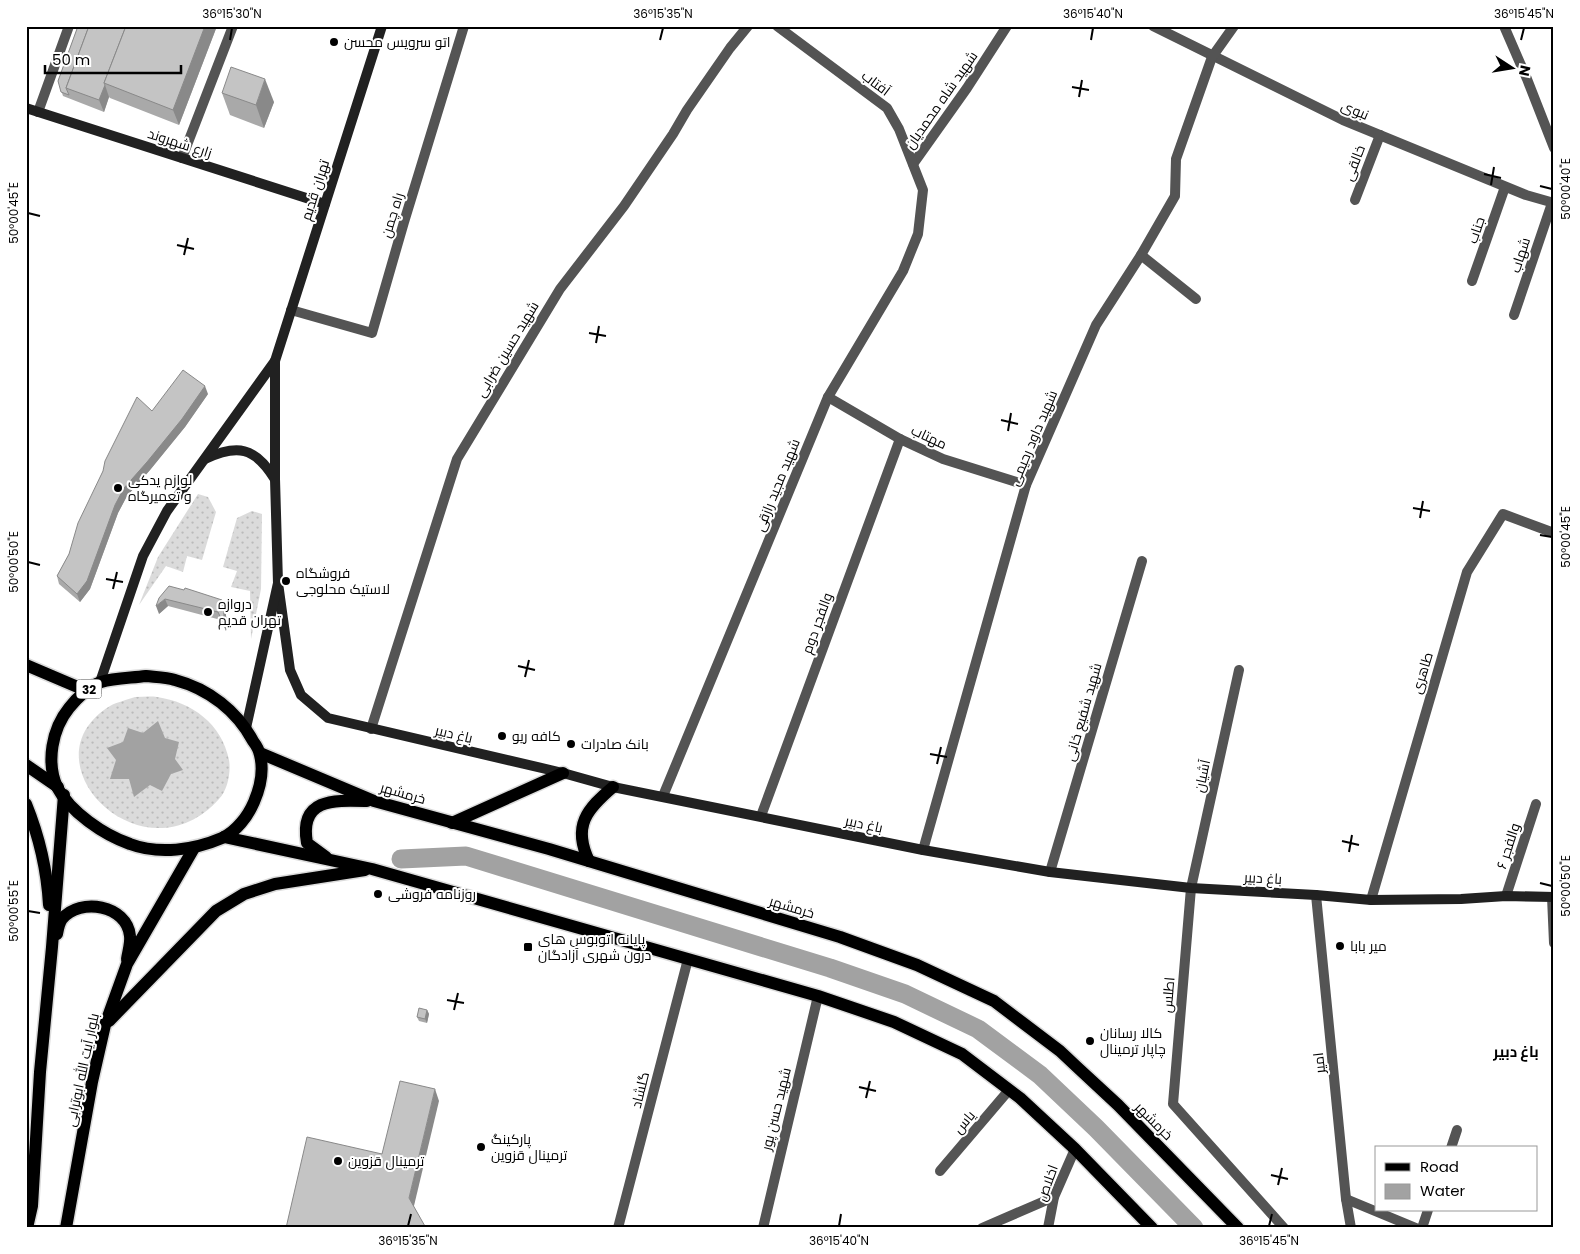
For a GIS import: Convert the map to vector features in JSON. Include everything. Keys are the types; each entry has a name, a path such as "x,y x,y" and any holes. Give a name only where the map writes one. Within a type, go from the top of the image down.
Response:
{"main road":[{"name":"تهران قدیم","path":"275,362 382,26"},
{"name":"زارع شهروند","path":"26,108 325,204"},
{"path":"100,682 143,556 167,511 275,362"},
{"path":"246,728 278,583 275,479 275,362"},
{"path":"204,460 221,452 238,450 252,453 265,463 275,479"},
{"name":"باغ دبیر","path":"278,583 290,670 301,695 328,718 371,729 563,773 613,787 923,850 1050,872 1191,888 1371,900 1461,899 1506,896 1553,897"},
{"name":"32","path":"26,665 87,691"},
{"name":"32","path":"26,765 61,791 77,812 102,832 131,845 162,850 194,848 224,837 239,826 251,810 258,792 262,773 260,754 246,728 226,706 202,690 175,680 146,676 100,682 74,701 63,715 55,732 52,751 53,769 61,791 52,947 40,1072 32,1206 27,1228"},
{"name":"خرمشهر","path":"260,754 374,801 589,861 840,938 917,965 994,1001 1071,1062 1118,1105 1238,1228"},
{"path":"452,823 563,773"},
{"path":"589,861 581,840 585,817 591,807 613,787"},
{"path":"331,860 307,843 304,830 309,814 320,804 336,800 374,801"},
{"path":"26,804 36,828 48,882 52,947"},
{"path":"224,837 372,869 818,996 894,1022 962,1054 1009,1090 1075,1149 1152,1228"},
{"name":"بلوار آیت الله ابوترابی","path":"66,1228 92,1082 105,1025 127,964 194,848"},
{"path":"105,1025 216,911 244,894 275,884 372,869"},
{"path":"52,947 61,920 77,909 96,906 114,912 127,927 130,936 127,964"}],"street":[{"path":"38,112 69,26"},
{"path":"182,158 232,26"},
{"name":"راه چمن","path":"291,310 372,333 464,26"},
{"name":"شهید حسین ضرابی","path":"371,729 456,459 560,289 624,206 687,110 730,48 748,26"},
{"name":"آفتاب","path":"777,26 887,108 899,130 923,190"},
{"name":"شهید شاه محمدیان","path":"913,164 1008,26"},
{"name":"نبوی","path":"1153,26 1342,120 1505,187 1553,203"},
{"name":"شهید داود رحیمی","path":"923,850 1026,485 1096,325 1141,255 1175,196 1176,159 1212,57 1234,26"},
{"path":"1504,26 1554,148"},
{"name":"خالقی","path":"1355,200 1380,135"},
{"name":"جناب","path":"1472,281 1505,187"},
{"name":"شهید مجید رازقی","path":"663,796 828,397 903,271 918,234 923,190"},
{"name":"شهاب","path":"1514,315 1553,203"},
{"path":"1141,255 1196,298"},
{"name":"مهتاب","path":"828,397 900,439 943,460 1026,485"},
{"name":"والفجر دوم","path":"761,816 900,439"},
{"name":"طاهری","path":"1371,900 1467,572 1503,514 1554,533"},
{"name":"شهید شفیع خانی","path":"1050,872 1142,561"},
{"name":"آشیان","path":"1191,888 1239,670"},
{"name":"والفجر ۶","path":"1506,896 1536,804"},
{"name":"اطلس","path":"1191,888 1173,1104 1284,1228"},
{"name":"امیر","path":"1316,895 1346,1199 1351,1228"},
{"path":"1553,897 1554,942"},
{"name":"گلشاد","path":"618,1228 688,959"},
{"name":"شهید حسن پور","path":"763,1228 818,996"},
{"name":"یاس","path":"940,1171 1009,1090"},
{"path":"1452,1146 1457,1130"},
{"name":"اخلاص","path":"1048,1228 1054,1197 1075,1149"},
{"path":"982,1228 1054,1197"},
{"path":"1346,1199 1375,1211"},
{"path":"1377,1212 1416,1228"},
{"path":"1422,1228 1427,1212"}],"shaded area":[{"path":"198,494 208,497 216,512 202,560 187,556 183,572 166,566 139,605 158,557"},
{"path":"252,511 262,514 261,589 251,639 250,591 231,587 237,571 223,567 237,518"},
{"path":"135,697 154,697 170,700 193,710 212,726 220,736 225,747 230,769 225,791 219,799 189,822 157,828 128,821 103,805 85,782 79,756 86,729 110,706"}],"water":[{"path":"158,721 165,738 179,742 175,759 183,770 171,774 162,791 150,785 134,797 129,779 110,779 116,760 107,748 123,742 128,728 143,733"}],"building":[{"path":"78,26 89,26 66,88 69,95 61,92 58,81"},
{"path":"89,26 126,26 99,100 66,88"},
{"path":"126,26 205,26 173,110 104,83"},
{"path":"231,67 265,79 256,105 222,93"},
{"name":"لوازم یدکی و تعمیرگاه","path":"183,370 205,386 182,419 124,488 115,505 87,581 77,594 57,576 69,554 78,523 103,471 105,461 137,397 152,411"},
{"path":"169,586 184,590 185,588 222,600 223,623 218,612 165,599 156,606 159,598"},
{"path":"419,1008 427,1010 425,1019 417,1017"},
{"name":"ترمینال قزوین","path":"400,1081 435,1089 409,1198 426,1228 286,1228 307,1137 382,1154"}],"waterway":[{"path":"401,859 466,856 830,968 905,994 978,1029 1040,1075 1096,1128 1194,1228"}],"place":[{"name":"اتو سرویس محسن","path":"334,42"},
{"name":"لوازم یدکی و تعمیرگاه","path":"118,488"},
{"name":"فروشگاه لاستیک محلوجی","path":"286,581"},
{"name":"دروازه تهران قدیم","path":"208,612"},
{"name":"کافه ریو","path":"502,736"},
{"name":"بانک صادرات","path":"571,744"},
{"name":"روزنامه فروشی","path":"378,894"},
{"name":"میر بابا","path":"1340,946"},
{"name":"پایانه اتوبوس های درون شهری آزادگان","path":"528,947"},
{"name":"کالا رسانان چاپار ترمینال","path":"1090,1041"},
{"name":"پارکینگ ترمینال قزوین","path":"481,1147"},
{"name":"ترمینال قزوین","path":"338,1161"}],"district":[{"name":"باغ دبیر","path":"1516,1051"}]}
